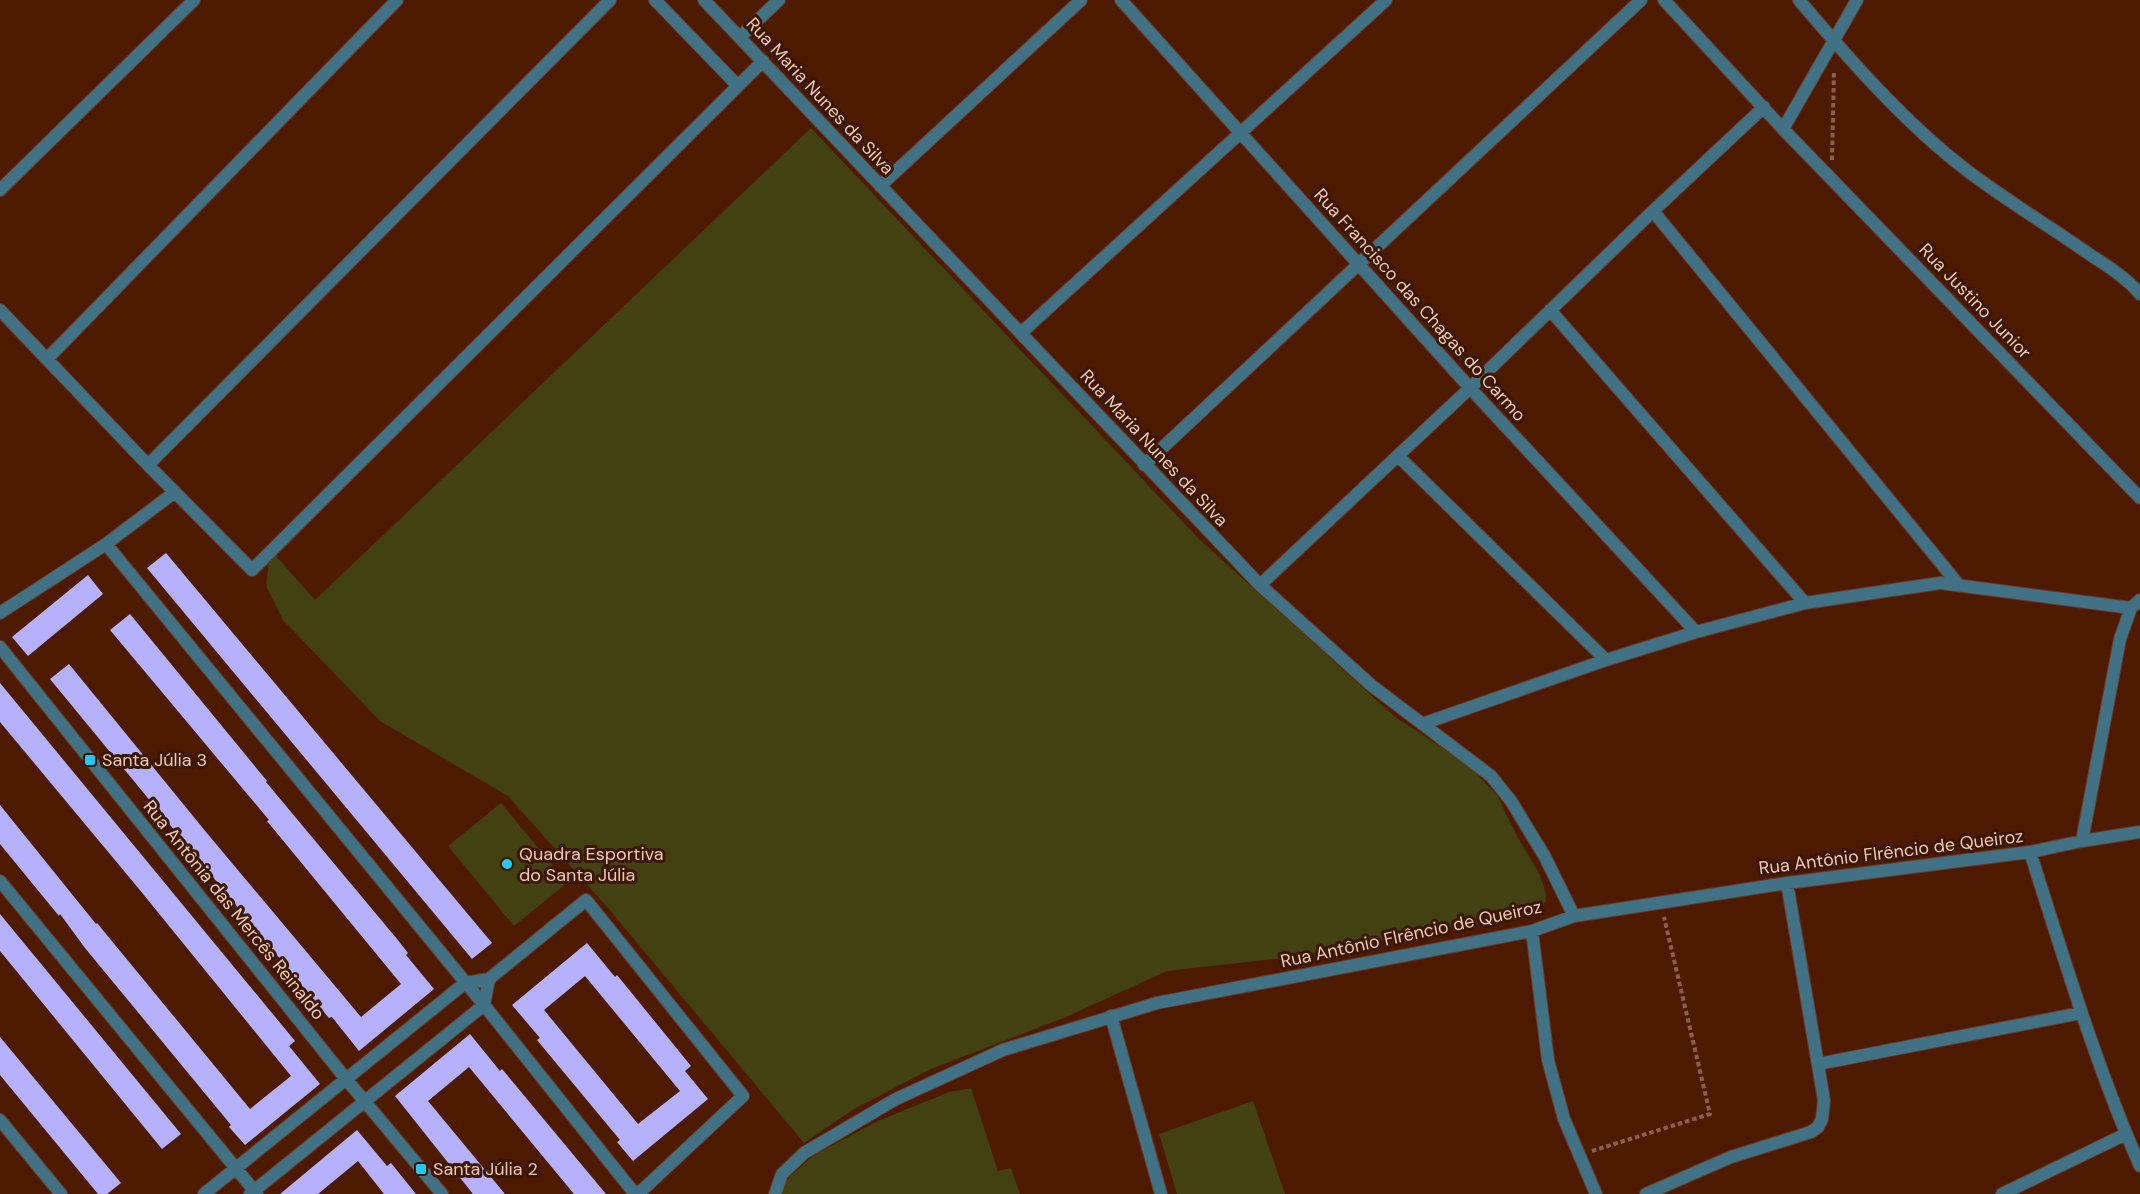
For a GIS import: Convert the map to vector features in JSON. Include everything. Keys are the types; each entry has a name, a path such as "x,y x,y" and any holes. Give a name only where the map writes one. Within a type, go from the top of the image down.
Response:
{"street":[{"path":"0,190 194,0"},
{"path":"47,359 397,0"},
{"path":"148,465 610,0"},
{"path":"655,0 737,85"},
{"name":"Rua Maria Nunes da Silva","path":"704,0 1260,585 1371,685 1491,776 1511,801 1545,857 1574,915"},
{"path":"740,37 779,0"},
{"path":"880,186 1081,0"},
{"name":"Rua Francisco das Chagas do Carmo","path":"1121,0 1470,388 1696,632"},
{"path":"1021,333 1386,0"},
{"path":"1144,465 1641,0"},
{"name":"Rua Justino Junior","path":"1664,0 1784,129 2140,498"},
{"path":"1799,0 1833,40 1918,129 1965,169 2110,268 2140,294"},
{"path":"1784,129 1857,0"},
{"path":"0,310 252,570 763,61"},
{"path":"1260,585 1764,107"},
{"path":"1653,211 1958,584"},
{"path":"1550,310 1805,603"},
{"path":"1398,456 1606,660"},
{"path":"0,613 106,544 175,492"},
{"path":"106,544 465,983 483,1005 637,1194 743,1096 586,900 489,979 465,983 204,1194"},
{"path":"1422,724 1606,660 1696,632 1805,603 1940,583 2021,595 2136,604 2120,639 2082,841"},
{"name":"Rua Antônia das Mercês Reinaldo","path":"0,647 346,1079 442,1194"},
{"name":"Rua Antônio Flrêncio de Queiroz","path":"775,1194 782,1174 804,1153 896,1100 1003,1050 1157,1002 1532,931 1574,915 1787,883 2030,852 2140,832"},
{"path":"2030,852 2081,1013 2140,1166"},
{"path":"0,881 236,1167 254,1193 483,1005 489,979"},
{"path":"1646,1194 1731,1157 1811,1132 1818,1127 1824,1110 1787,883"},
{"path":"1532,931 1548,1060 1564,1119 1596,1194"},
{"path":"1818,1064 2081,1013"},
{"path":"1111,1016 1161,1194"},
{"path":"0,1120 61,1194"},
{"path":"2002,1194 2126,1134"}],"path":[{"path":"1831,178 1834,128 1833,40"},
{"path":"1579,1155 1710,1114 1661,902"}],"shaded area":[{"path":"811,128 1199,539 1395,717 1467,764 1497,795 1540,875 1546,895 1545,902 1537,914 1284,958 1167,971 1066,1017 931,1069 854,1109 804,1143 608,908 508,796 380,721 283,620 266,586 269,559 276,556 315,600"},
{"name":"Quadra Esportiva do Santa Júlia","path":"501,803 567,883 514,926 448,846"},
{"path":"971,1088 998,1171 1011,1168 1020,1194 780,1194 789,1177 814,1155 878,1121 949,1092"},
{"path":"1253,1101 1285,1194 1177,1194 1159,1134"}],"building":[{"path":"166,553 492,943 472,959 147,568"},
{"path":"88,575 103,594 28,656 12,637"},
{"path":"130,614 397,939 408,953 406,955 434,989 359,1051 332,1017 329,1018 318,1005 50,679 69,664 361,1017 401,984 267,821 269,820 110,630"},
{"path":"0,683 295,1041 289,1046 320,1084 245,1145 60,914 59,916 0,844 0,805 250,1109 291,1076 0,722"},
{"path":"0,914 181,1134 162,1149 0,951"},
{"path":"587,943 615,977 617,975 691,1066 685,1071 708,1099 633,1161 617,1142 620,1140 537,1040 540,1038 512,1005","holes":["585,976 680,1091 638,1124 544,1010"]},
{"path":"470,1034 606,1194 574,1194 469,1067 428,1101 505,1194 473,1194 395,1096"},
{"path":"0,1037 121,1183 107,1194 98,1194 0,1075"},
{"path":"357,1130 387,1166 391,1163 416,1194 384,1194 358,1161 318,1194 280,1194"}],"place":[{"name":"Santa Júlia 3","path":"90,760"},
{"name":"Quadra Esportiva do Santa Júlia","path":"507,864"},
{"name":"Santa Júlia 2","path":"421,1169"}]}
